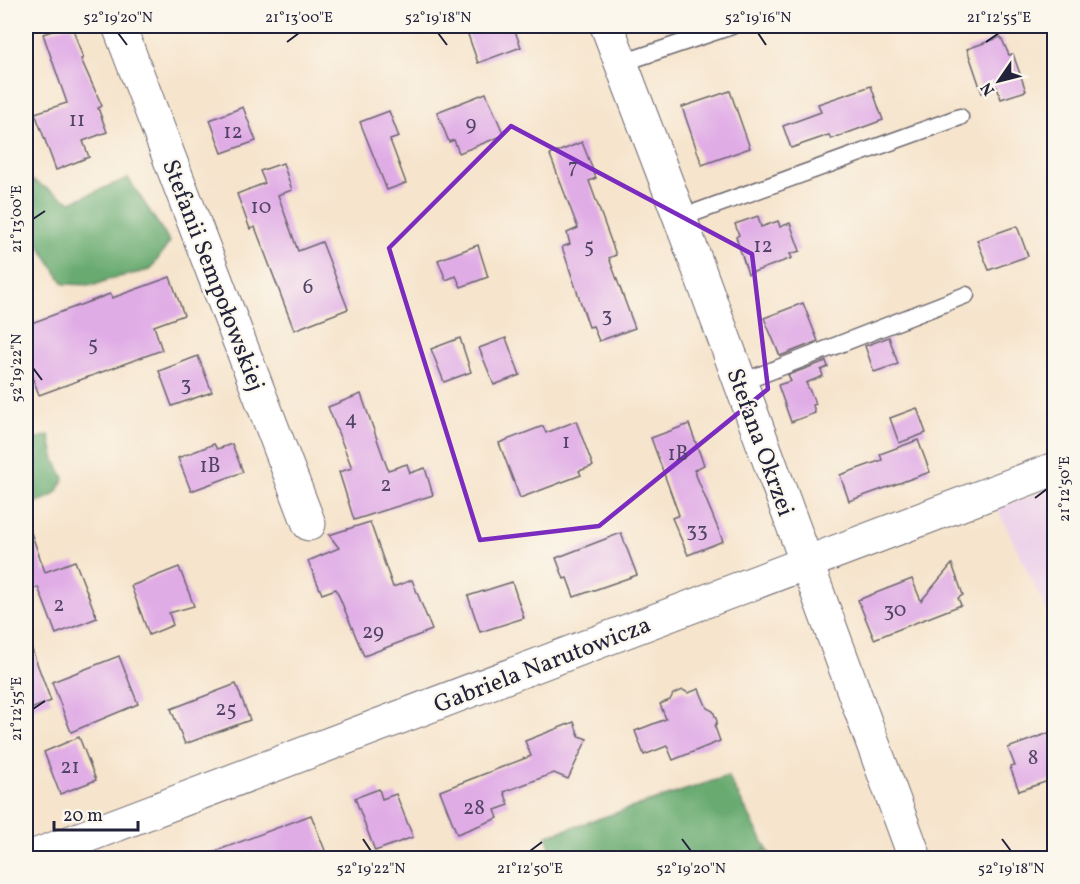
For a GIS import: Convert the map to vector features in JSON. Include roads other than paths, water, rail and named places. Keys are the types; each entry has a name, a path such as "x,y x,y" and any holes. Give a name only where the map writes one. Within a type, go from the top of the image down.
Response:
{"street":[{"name":"Stefanii Sempołowskiej","path":"119,26 309,524"},
{"name":"Stefana Okrzei","path":"607,26 680,218 805,564 915,858"},
{"name":"Gabriela Narutowicza","path":"29,858 1054,469"}],"lane":[{"path":"622,63 732,26"},
{"path":"680,218 960,117"},
{"path":"740,383 966,295"}]}
